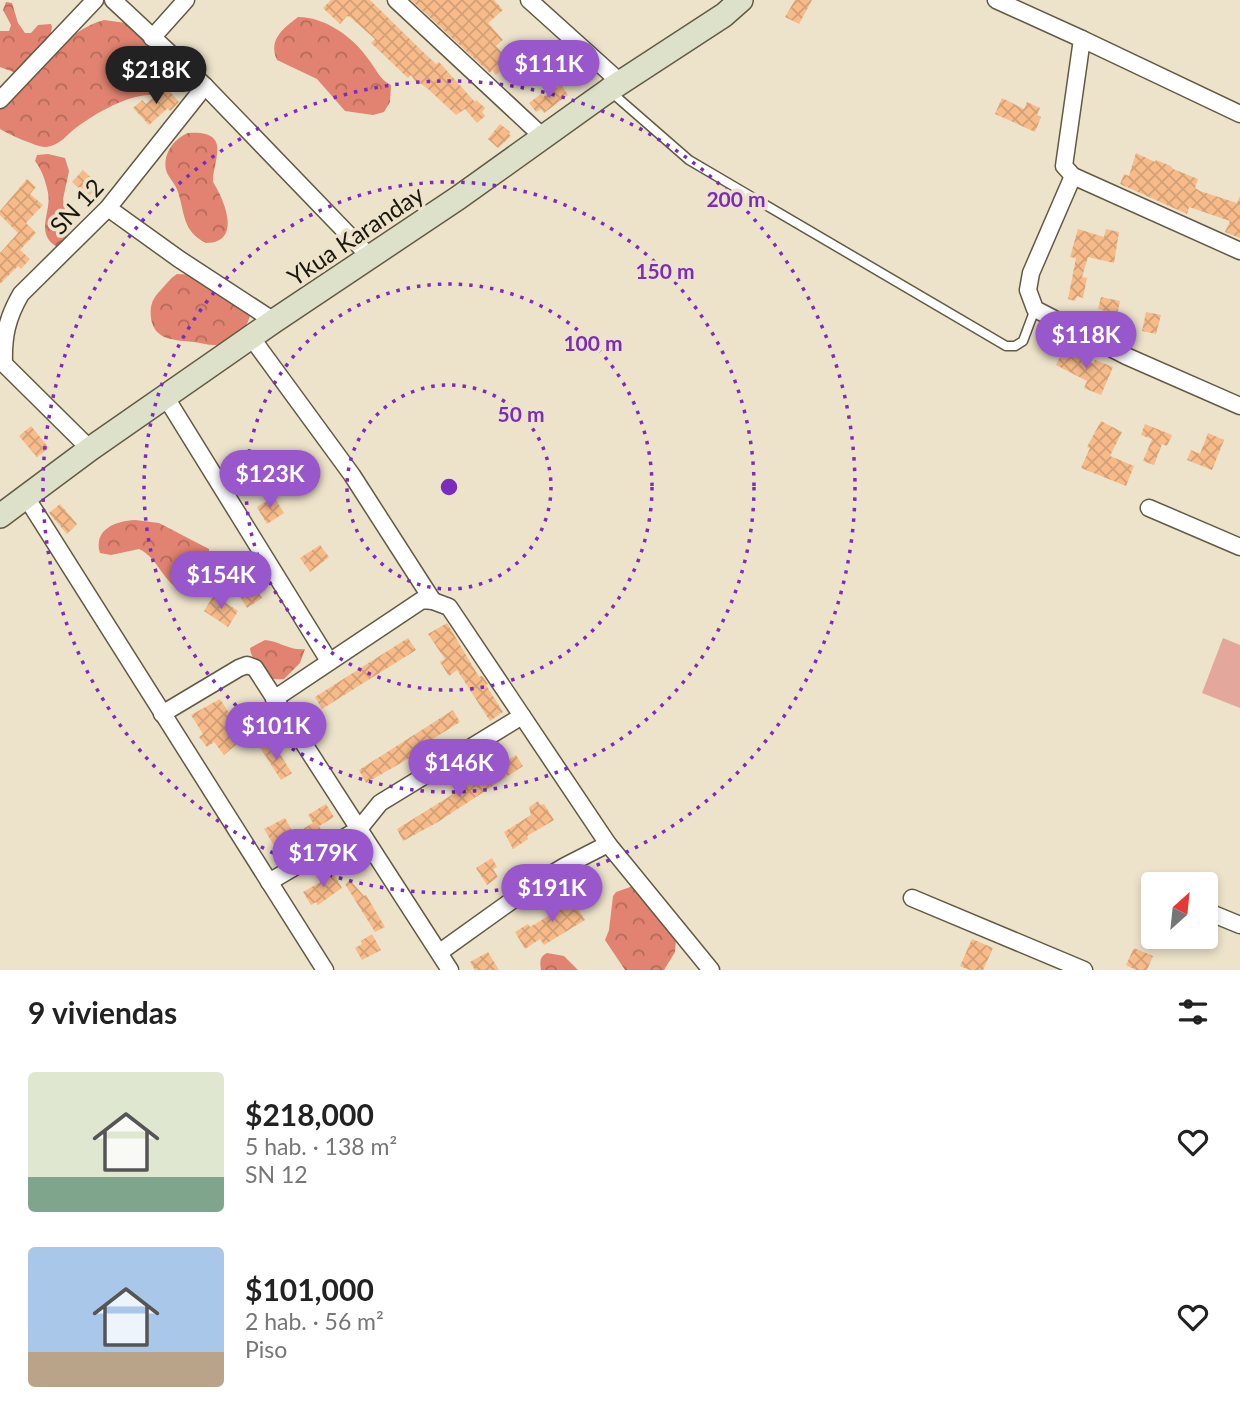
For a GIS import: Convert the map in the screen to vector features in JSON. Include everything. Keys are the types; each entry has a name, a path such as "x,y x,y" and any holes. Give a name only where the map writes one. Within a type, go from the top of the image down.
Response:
{"street":[{"path":"0,100 95,0"},
{"path":"113,0 205,86 371,258"},
{"path":"152,38 186,0"},
{"path":"396,0 542,136"},
{"path":"529,0 615,86"},
{"name":"Ykua Karanday","path":"0,516 166,396 458,198 615,86 724,15 741,0"},
{"path":"996,0 1240,114"},
{"path":"1082,39 1064,166 1073,176 1240,251"},
{"name":"SN 12","path":"2,362 4,331 10,311 20,295 108,208 205,86"},
{"path":"1073,176 1031,274 1028,290 1035,309 1126,356 1240,405"},
{"path":"108,208 178,259 274,321"},
{"path":"251,337 352,475 433,601"},
{"path":"2,362 90,449"},
{"path":"166,396 329,661"},
{"path":"26,497 325,970"},
{"path":"1149,508 1240,547"},
{"path":"274,699 422,600 449,607 608,845 704,968"},
{"path":"162,714 247,665 255,668 450,970"},
{"path":"269,881 359,829 380,803 522,716"},
{"path":"346,807 380,803"},
{"path":"440,952 536,884 608,845"},
{"path":"912,898 1084,970"},
{"path":"1218,916 1240,925"}],"lane":[{"path":"615,86 689,160 1006,346 1015,346 1023,341 1035,309"}],"shaded area":[{"path":"1223,638 1240,645 1240,708 1202,693"}],"green space":[{"path":"6,2 12,3 18,23 25,33 31,33 38,25 51,24 52,27 50,37 19,74 0,67 0,31 9,31 11,25 3,10"},
{"path":"298,17 329,25 363,52 381,77 391,85 390,102 384,112 373,115 345,111 317,79 277,60 274,46 278,35"},
{"path":"104,20 126,23 163,53 169,64 167,75 157,95 125,100 104,110 50,146 36,145 0,129 0,106 22,82 76,33"},
{"path":"188,133 202,133 216,141 213,182 228,219 224,236 217,241 206,243 192,233 177,189 167,173 167,154 178,139"},
{"path":"48,154 65,158 69,171 63,199 69,234 63,244 57,247 46,235 48,193 35,161 37,155"},
{"path":"177,274 196,275 250,314 244,328 218,345 173,340 156,331 151,314 154,299"},
{"path":"135,520 159,523 209,549 206,574 196,589 190,592 174,586 152,559 139,549 111,555 100,553 100,538 103,532 121,522"},
{"path":"265,640 294,649 305,649 300,663 284,679 268,676 252,656 250,648"},
{"path":"633,886 676,939 675,952 664,970 625,970 605,940 609,930 613,896 616,892"},
{"path":"547,953 564,956 578,970 541,970 541,960"}],"building":[{"path":"331,0 370,0 436,64 439,62 475,102 476,100 485,108 482,112 485,116 477,123 465,109 456,115 428,89 420,83 418,85 411,75 408,78 371,43 375,39 350,17 347,16 340,24 323,8"},
{"path":"411,0 494,0 503,10 488,23 503,40 496,46 508,59 503,64 505,66 496,75 492,70 490,73"},
{"path":"795,0 812,0 799,24 785,17"},
{"path":"561,85 568,95 544,113 541,109 536,112 529,103"},
{"path":"166,87 179,102 149,125 133,108 142,100 146,104"},
{"path":"1002,98 1024,109 1027,102 1040,108 1037,115 1041,117 1035,132 995,114"},
{"path":"500,124 511,136 498,148 488,139"},
{"path":"1136,153 1198,179 1195,188 1200,191 1237,203 1240,196 1240,238 1225,232 1230,221 1189,207 1187,214 1120,184 1124,174 1129,176"},
{"path":"83,170 99,185 88,197 72,182"},
{"path":"27,179 36,187 30,194 43,205 26,223 36,233 20,250 30,259 21,269 18,266 0,284 0,253 18,233 0,215 0,211"},
{"path":"1078,229 1104,237 1106,229 1119,232 1114,263 1088,257 1082,277 1087,278 1083,298 1077,296 1075,301 1068,299 1076,258 1070,257"},
{"path":"1101,297 1120,301 1117,314 1098,309"},
{"path":"1146,312 1161,315 1156,334 1142,331"},
{"path":"1064,348 1094,364 1095,360 1113,367 1101,395 1084,388 1087,381 1056,365"},
{"path":"1101,421 1122,432 1110,456 1134,466 1126,486 1081,468 1090,448 1087,447"},
{"path":"1145,424 1172,435 1167,446 1162,444 1154,465 1143,461 1152,439 1141,435"},
{"path":"31,426 49,448 37,457 19,436"},
{"path":"1208,433 1224,440 1212,470 1187,460 1191,450 1200,454"},
{"path":"274,497 284,513 267,524 257,507"},
{"path":"60,504 77,524 67,534 49,513"},
{"path":"320,545 329,557 310,572 300,558"},
{"path":"247,574 262,598 247,608 232,583"},
{"path":"214,595 238,611 228,627 204,611"},
{"path":"447,623 479,677 482,676 488,684 486,685 503,712 490,721 457,670 449,676 440,662 445,659 428,634"},
{"path":"408,638 416,650 322,709 315,697"},
{"path":"220,699 229,713 243,704 259,730 248,741 244,738 224,755 214,742 207,747 199,737 203,734 191,715"},
{"path":"453,710 460,722 418,748 420,752 366,783 359,770"},
{"path":"254,738 279,753 292,773 281,780"},
{"path":"516,755 523,766 438,822 403,841 397,829"},
{"path":"538,801 540,805 544,804 554,820 527,836 528,839 513,849 504,832 531,815 529,807"},
{"path":"326,804 334,817 319,826 325,837 292,856 287,847 278,852 264,829 285,818 294,834 313,823 308,815"},
{"path":"492,858 497,867 493,869 498,877 487,885 476,868"},
{"path":"332,871 342,888 318,905 316,902 311,905 303,892 324,880 322,877"},
{"path":"350,880 366,895 385,927 375,932 345,884"},
{"path":"570,896 585,920 544,945 540,939 525,949 515,932 552,914 548,905 559,899 561,902"},
{"path":"372,934 381,950 362,960 355,948"},
{"path":"972,939 993,948 983,970 970,970 960,966"},
{"path":"1134,948 1153,956 1147,970 1136,970 1126,965"},
{"path":"488,952 499,970 475,970 470,962"}]}
